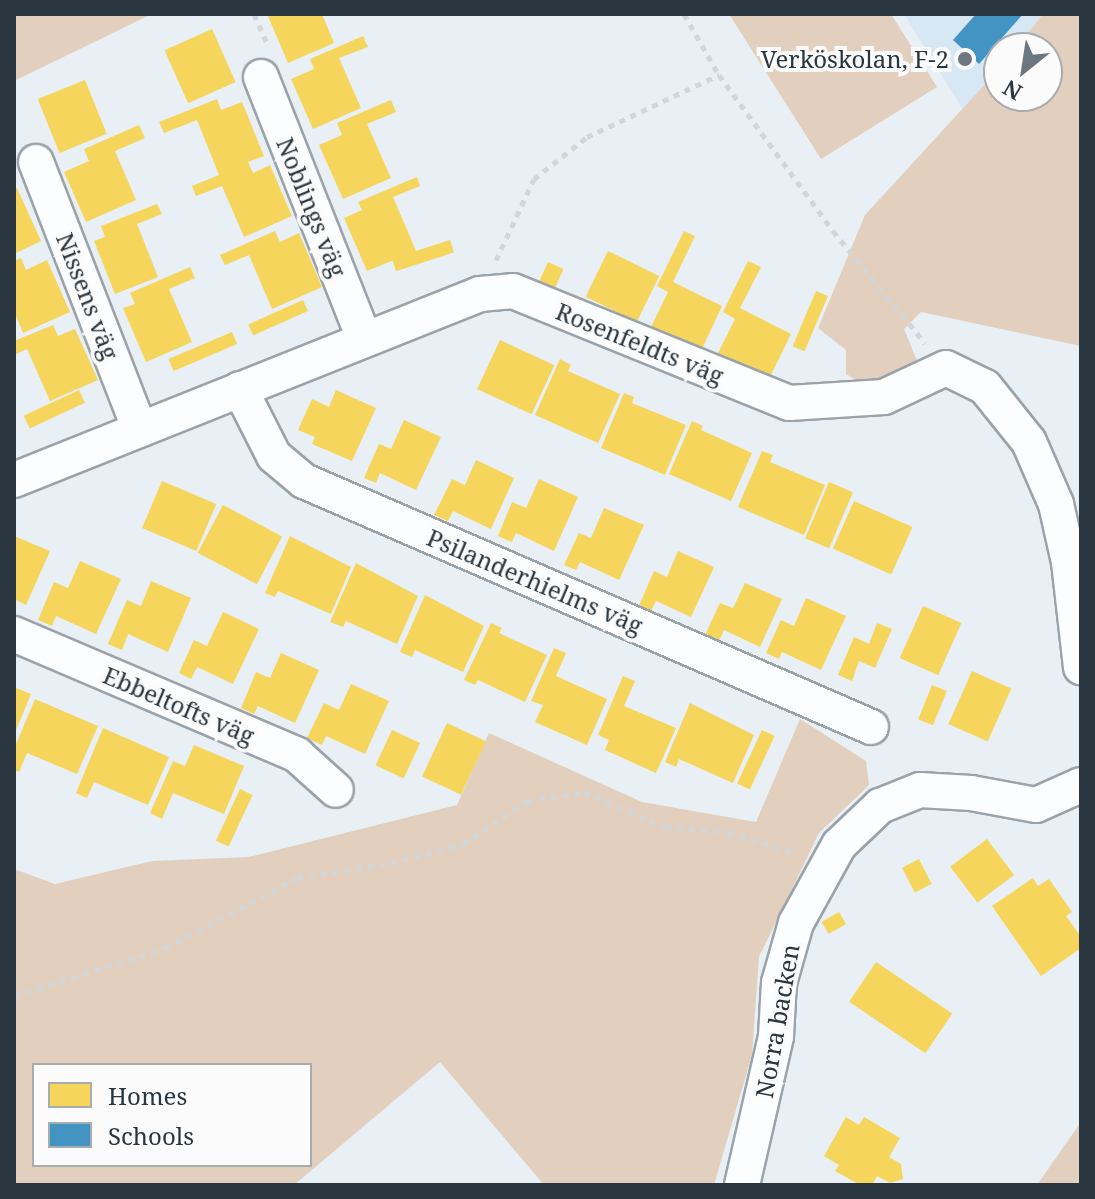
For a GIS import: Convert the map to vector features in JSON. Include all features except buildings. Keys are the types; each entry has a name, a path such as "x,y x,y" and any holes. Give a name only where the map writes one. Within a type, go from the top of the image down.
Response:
{"street":[{"name":"Noblings väg","path":"261,77 364,338"},
{"name":"Nissens väg","path":"36,162 140,430"},
{"name":"Rosenfeldts väg","path":"14,480 480,294 513,291 789,403 884,397 946,368"},
{"path":"946,368 985,387 1029,442 1056,504 1069,562 1081,667"},
{"name":"Psilanderhielms väg","path":"240,389 274,456 304,481 871,727"},
{"name":"Ebbeltofts väg","path":"14,634 297,755 336,790"},
{"name":"Norra backen","path":"742,1185 776,1036 779,983 796,923 839,845 880,806 920,790 1036,805 1081,785"}],"path":[{"path":"684,14 719,75 833,231 946,368"},
{"path":"480,294 534,179 587,137 719,75"},
{"path":"14,996 165,948 297,878 391,863 463,844 527,801 541,798 584,792 665,827 728,832 829,865"}],"shaded area":[{"path":"14,14 152,14 14,81"},
{"path":"729,14 891,14 937,87 821,159"},
{"name":"Verköskolan, F-2","path":"904,14 1043,14 1029,32 983,32 983,90 965,113"},
{"path":"1043,14 1081,14 1081,346 921,312 904,329 918,363 902,375 867,386 846,374 846,350 818,328 865,215 983,86 983,112 1063,112 1063,32 1029,32"},
{"path":"800,719 866,761 869,785 819,833 759,957 752,1055 714,1185 544,1185 440,1062 294,1185 14,1185 14,869 55,884 152,861 249,857 457,805 489,733 642,802 756,822"},
{"path":"1081,1122 1081,1185 1037,1185"}],"place":[{"name":"Verköskolan, F-2","path":"965,59"}]}
